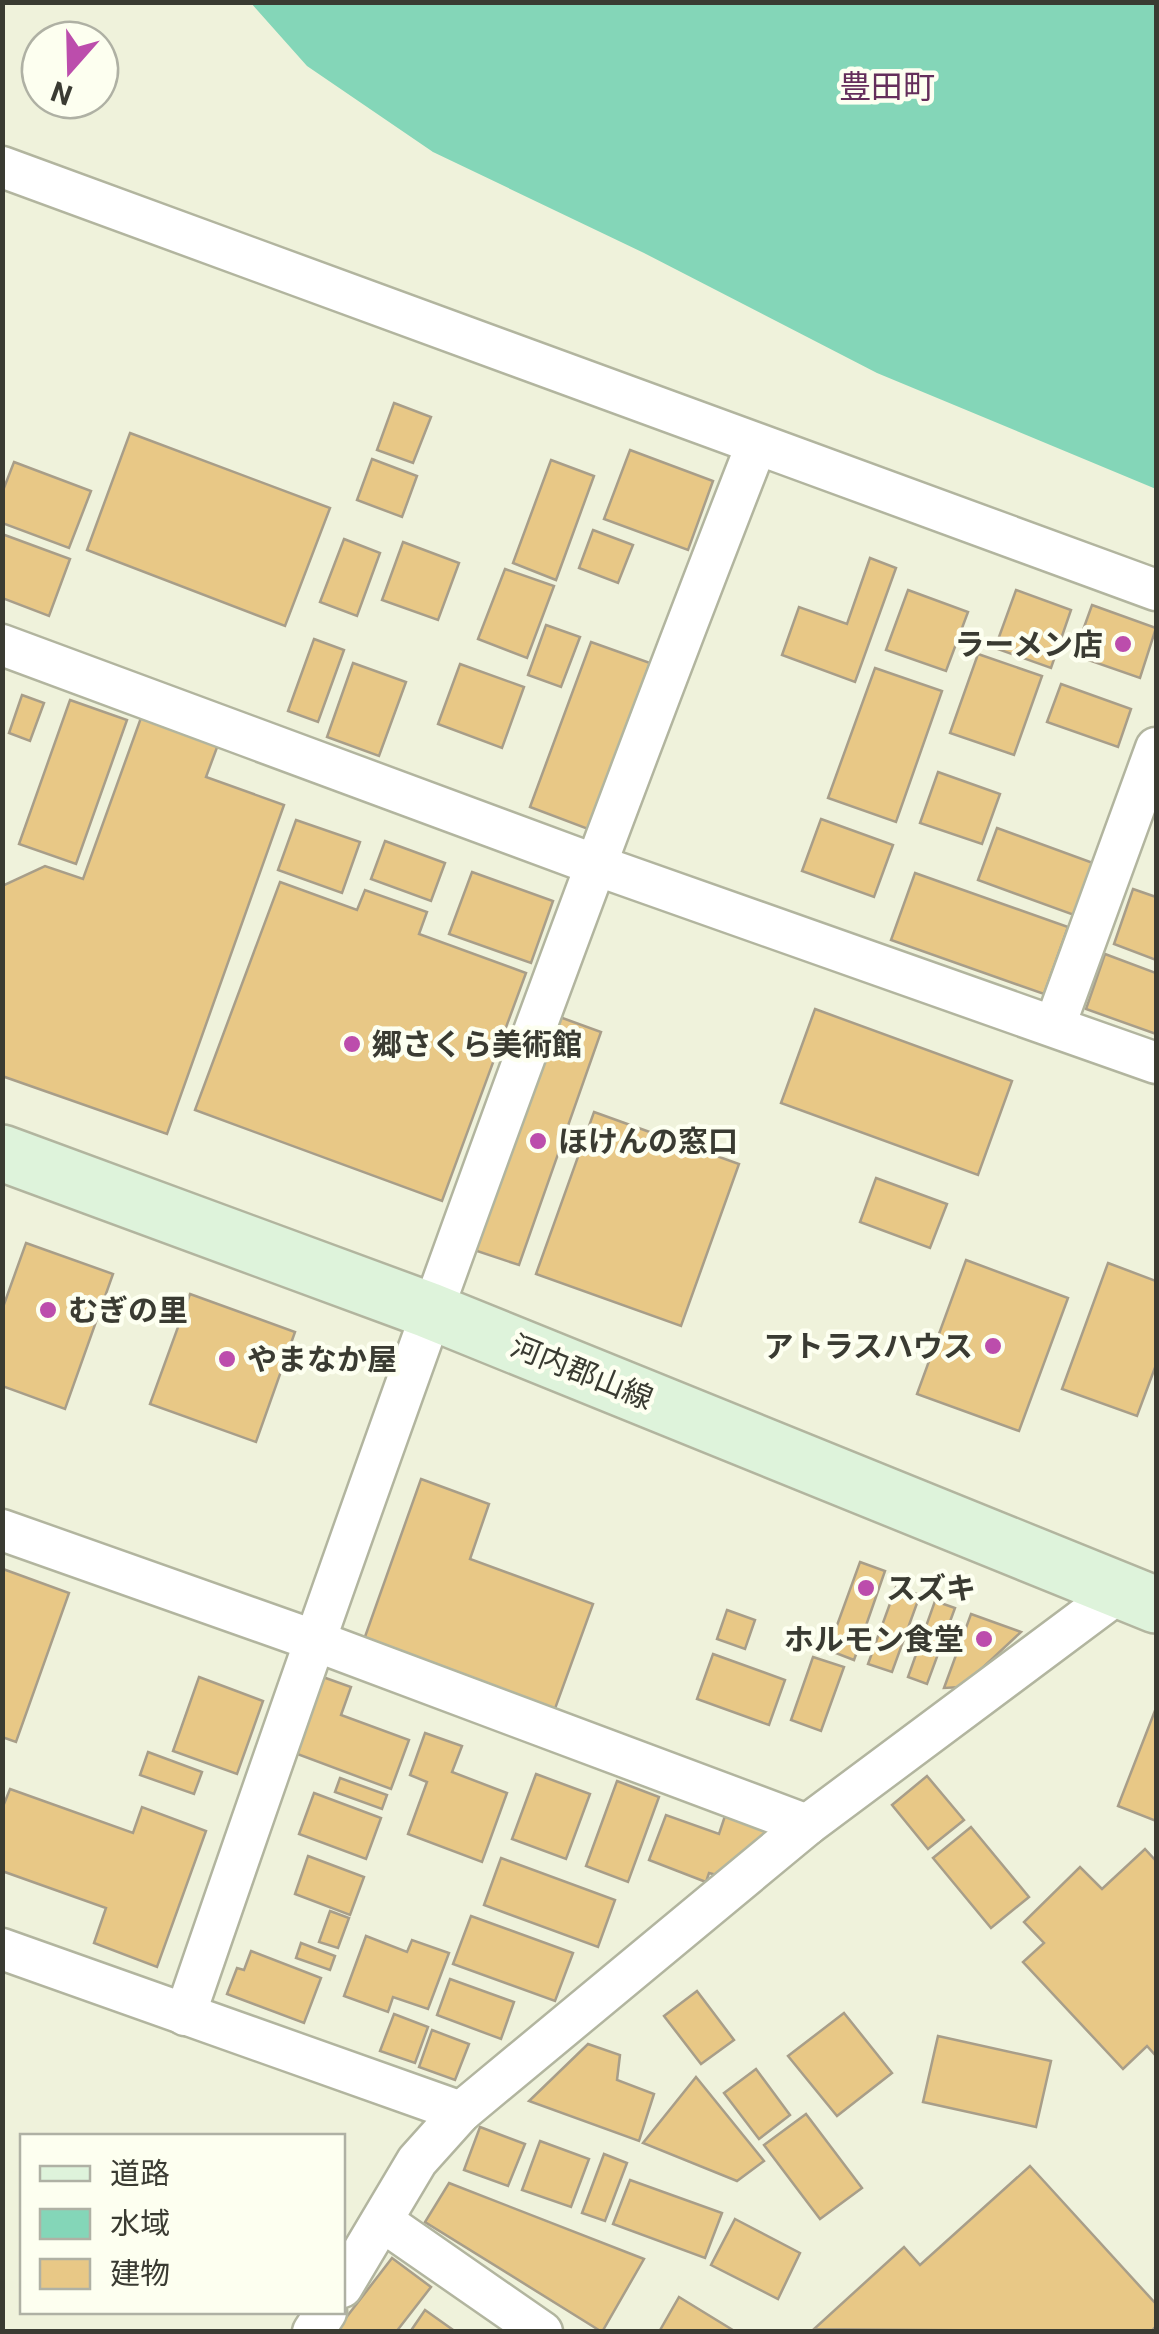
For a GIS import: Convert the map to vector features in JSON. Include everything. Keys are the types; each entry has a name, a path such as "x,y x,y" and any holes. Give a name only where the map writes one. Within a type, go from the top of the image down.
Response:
{"main road":[{"name":"河内郡山線","path":"2,1153 428,1310 1139,1598"}],"street":[{"path":"2,166 1156,590"},
{"path":"185,2014 428,1310 593,864 756,446"},
{"path":"2,644 593,864 1156,1063"},
{"path":"1054,1025 1156,748"},
{"path":"2,1530 313,1640 807,1825"},
{"path":"345,2282 384,2223 417,2161 461,2112 807,1825 1139,1598"},
{"path":"2,1950 461,2112"},
{"path":"384,2223 542,2332"}],"water":[{"path":"251,3 1156,3 1156,489 877,373 644,253 433,152 307,66"}],"building":[{"path":"394,403 431,417 413,463 377,450"},
{"path":"130,433 330,508 285,626 87,550"},
{"path":"630,450 713,481 688,550 604,519"},
{"path":"372,459 417,476 402,517 357,500"},
{"path":"551,460 594,476 556,580 513,563"},
{"path":"14,462 91,491 69,548 2,523 2,493"},
{"path":"593,530 633,545 618,583 579,568"},
{"path":"2,534 70,559 49,616 2,598"},
{"path":"344,539 380,553 357,616 320,602"},
{"path":"403,542 459,563 438,620 382,600"},
{"path":"870,558 896,568 855,682 782,655 799,607 847,624"},
{"path":"505,569 554,586 527,658 478,639"},
{"path":"908,590 968,612 946,671 886,650"},
{"path":"1016,590 1071,610 1051,668 995,648"},
{"path":"1092,605 1156,628 1140,678 1074,655"},
{"path":"546,625 580,637 561,687 528,675"},
{"path":"314,639 344,650 318,722 288,711"},
{"path":"591,642 650,663 588,829 530,807"},
{"path":"978,654 1042,676 1014,755 950,733"},
{"path":"353,663 406,682 379,756 327,737"},
{"path":"460,664 524,687 502,748 438,724"},
{"path":"875,668 942,691 896,822 828,798"},
{"path":"1061,684 1131,709 1118,747 1047,722"},
{"path":"22,695 44,703 30,741 9,733"},
{"path":"70,700 127,720 76,864 19,844"},
{"path":"142,715 219,742 206,777 284,805 167,1134 2,1076 2,886 45,866 83,879"},
{"path":"938,772 1000,794 982,844 920,823"},
{"path":"821,819 893,845 874,897 802,871"},
{"path":"296,820 360,842 342,893 278,870"},
{"path":"997,828 1093,863 1074,915 978,880"},
{"path":"385,841 445,863 431,901 371,879"},
{"path":"472,872 553,901 531,963 449,934"},
{"path":"915,873 1068,927 1044,994 891,940"},
{"path":"280,882 357,910 365,890 427,912 419,934 526,973 442,1201 195,1110"},
{"path":"1133,889 1156,897 1156,960 1114,944"},
{"path":"1105,954 1156,973 1156,1034 1086,1009"},
{"path":"815,1009 1012,1081 978,1175 781,1103"},
{"name":"ほけんの窓口","path":"557,1016 601,1032 519,1265 474,1250"},
{"path":"594,1112 739,1164 681,1326 536,1274"},
{"path":"876,1178 947,1204 930,1248 860,1222"},
{"path":"26,1243 113,1274 65,1409 2,1386 2,1310"},
{"name":"アトラスハウス","path":"966,1260 1068,1298 1019,1431 917,1394"},
{"path":"1108,1263 1156,1281 1156,1365 1137,1416 1062,1389"},
{"path":"190,1294 295,1332 256,1442 150,1404"},
{"path":"421,1479 489,1504 470,1559 593,1604 552,1717 361,1648"},
{"path":"860,1562 885,1571 854,1660 828,1650"},
{"path":"3,1569 69,1593 16,1742 2,1737"},
{"path":"896,1587 920,1595 892,1672 868,1664"},
{"path":"935,1601 955,1608 927,1684 908,1677"},
{"path":"727,1610 755,1620 745,1649 717,1639"},
{"path":"971,1614 1021,1632 962,1687 944,1688"},
{"path":"713,1654 785,1680 769,1725 697,1699"},
{"path":"813,1657 844,1667 821,1731 791,1720"},
{"path":"320,1676 351,1687 341,1715 409,1740 391,1789 292,1752"},
{"path":"199,1677 263,1701 237,1774 173,1751"},
{"path":"1156,1708 1156,1821 1118,1806"},
{"path":"425,1733 462,1746 452,1772 507,1793 482,1862 408,1834 427,1782 410,1775"},
{"path":"148,1752 202,1772 194,1794 140,1775"},
{"path":"536,1774 590,1794 566,1859 512,1839"},
{"path":"927,1776 964,1820 928,1849 892,1805"},
{"path":"340,1778 387,1795 382,1809 335,1792"},
{"path":"617,1781 659,1797 628,1882 586,1866"},
{"path":"10,1789 133,1833 142,1807 206,1831 157,1967 94,1943 106,1908 2,1871 2,1809"},
{"path":"314,1793 381,1818 366,1859 299,1834"},
{"path":"726,1813 769,1830 721,1876 709,1873 706,1882 649,1860 666,1815 719,1834"},
{"path":"971,1827 1029,1897 991,1928 933,1858"},
{"path":"1145,1849 1156,1861 1156,2056 1147,2046 1123,2069 1023,1962 1044,1943 1024,1922 1080,1867 1102,1889"},
{"path":"308,1856 364,1877 350,1915 295,1894"},
{"path":"501,1858 615,1900 598,1947 484,1905"},
{"path":"330,1911 349,1918 338,1948 319,1942"},
{"path":"471,1916 573,1953 555,2001 453,1964"},
{"path":"366,1936 407,1952 412,1940 449,1953 428,2009 393,1997 388,2012 344,1996"},
{"path":"301,1943 335,1956 330,1970 296,1958"},
{"path":"251,1951 321,1978 304,2023 227,1994 237,1968 244,1970"},
{"path":"450,1979 514,2002 501,2039 437,2015"},
{"path":"697,1991 734,2040 701,2064 664,2016"},
{"path":"844,2013 892,2073 837,2116 788,2056"},
{"path":"394,2014 428,2027 415,2063 380,2051"},
{"path":"432,2030 469,2044 455,2080 419,2067"},
{"path":"938,2036 1051,2061 1036,2127 923,2102"},
{"path":"588,2044 620,2055 617,2080 654,2094 639,2141 529,2101"},
{"path":"756,2069 790,2115 759,2139 724,2093"},
{"path":"696,2077 764,2161 737,2181 643,2143"},
{"path":"806,2114 862,2188 820,2219 764,2145"},
{"path":"480,2127 525,2144 508,2186 464,2170"},
{"path":"540,2141 589,2159 571,2207 522,2190"},
{"path":"604,2154 627,2163 605,2221 582,2213"},
{"path":"1030,2166 1156,2304 1156,2326 1151,2332 814,2329 904,2247 920,2265"},
{"path":"630,2180 722,2213 705,2258 613,2224"},
{"path":"449,2183 644,2259 602,2332 425,2222"},
{"path":"735,2219 800,2253 778,2299 711,2265"},
{"path":"392,2258 431,2287 396,2332 335,2332"},
{"path":"679,2297 736,2332 659,2332"},
{"path":"425,2310 456,2332 410,2332"}],"place":[{"name":"ラーメン店","path":"1123,644"},
{"name":"郷さくら美術館","path":"352,1044"},
{"name":"ほけんの窓口","path":"538,1141"},
{"name":"むぎの里","path":"48,1310"},
{"name":"アトラスハウス","path":"993,1346"},
{"name":"やまなか屋","path":"227,1359"},
{"name":"スズキ","path":"866,1588"},
{"name":"ホルモン食堂","path":"984,1639"}],"district":[{"name":"豊田町","path":"887,87"}]}
